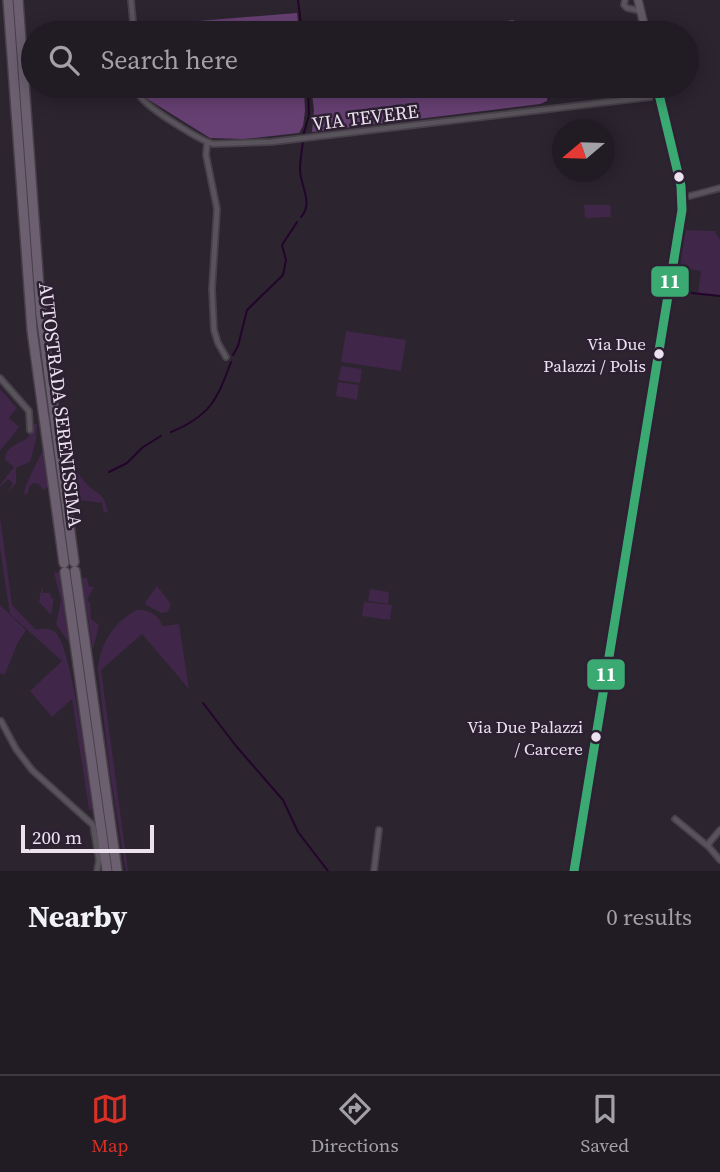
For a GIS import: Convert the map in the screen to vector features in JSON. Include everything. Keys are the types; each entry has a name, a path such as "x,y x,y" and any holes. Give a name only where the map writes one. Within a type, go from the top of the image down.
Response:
{"highway":[{"name":"AUTOSTRADA SERENISSIMA","path":"8,0 32,330 117,871"},
{"name":"AUTOSTRADA SERENISSIMA","path":"18,0 21,41"},
{"name":"AUTOSTRADA SERENISSIMA","path":"25,98 41,314 107,871"}],"street":[{"path":"131,0 133,21"},
{"path":"625,0 624,5 627,8 641,11"},
{"path":"638,0 643,21"},
{"path":"142,98 207,143 206,156 218,217 212,289 213,323 218,343 226,357"},
{"name":"VIA TEVERE","path":"207,143 271,142 643,98"},
{"path":"574,871 682,198 660,98"},
{"path":"682,198 720,188"},
{"path":"0,378 29,411 30,430"},
{"path":"1,721 16,749 32,770 93,825 99,860 97,871"},
{"path":"675,819 709,847 720,860"},
{"path":"374,871 379,830"},
{"path":"709,847 709,843 720,830"}],"shaded area":[{"path":"297,13 298,21 199,21"},
{"path":"147,98 304,98 305,111 299,133 244,139 210,138"},
{"path":"312,98 547,98 547,101 540,104 312,132"},
{"path":"584,205 610,205 611,217 585,218"},
{"path":"681,230 715,231 720,240 720,296 698,294 701,271 675,267"},
{"path":"346,331 406,340 401,371 341,362"},
{"path":"341,366 362,369 360,383 338,380"},
{"path":"338,382 359,385 357,400 336,396"},
{"path":"0,389 17,408 9,418 19,427 0,451"},
{"path":"34,424 37,424 36,440 30,462 16,468 16,483 8,493 13,483 8,479 0,487 14,467 5,460 7,452 28,438"},
{"path":"43,450 48,487 43,490 39,484 33,483 24,495 29,479"},
{"path":"66,459 89,486 102,496 108,513 103,511 102,503 71,499"},
{"path":"0,517 12,605 35,629 49,629 56,633 68,664 79,717 92,810 89,810 72,699 52,717 30,691 62,661 10,614 0,548"},
{"path":"60,572 69,643 56,624 61,600 54,573"},
{"path":"82,578 87,578 89,587 94,587 87,600 90,603 91,619 99,625 93,650"},
{"path":"42,585 43,593 50,593 51,598 54,598 51,615 39,602"},
{"path":"157,586 171,604 168,612 161,613 146,605"},
{"path":"370,589 389,592 388,604 368,601"},
{"path":"364,602 392,605 390,620 362,616"},
{"path":"0,605 26,630 3,675 0,673"},
{"path":"137,610 153,614 162,626 179,624 189,689 142,634 101,670 126,871 110,773 98,670 101,652 109,635 121,620"}],"waterway":[{"path":"298,0 301,21"},
{"path":"303,136 309,115 308,98"},
{"path":"301,217 306,206 300,169 303,141"},
{"path":"233,355 238,346 247,310 283,275 286,260 282,245 297,222"},
{"path":"673,291 720,296"},
{"path":"171,432 195,420 210,405 231,362"},
{"path":"109,472 127,463 143,447 161,436"},
{"path":"203,703 283,800 298,832 328,871"}],"transit line":[{"name":"11","path":"574,871 682,210 681,186 660,98"}],"place":[{"name":"Via Due Palazzi / Polis","path":"659,354"},
{"name":"Via Due Palazzi / Carcere","path":"596,737"}]}
